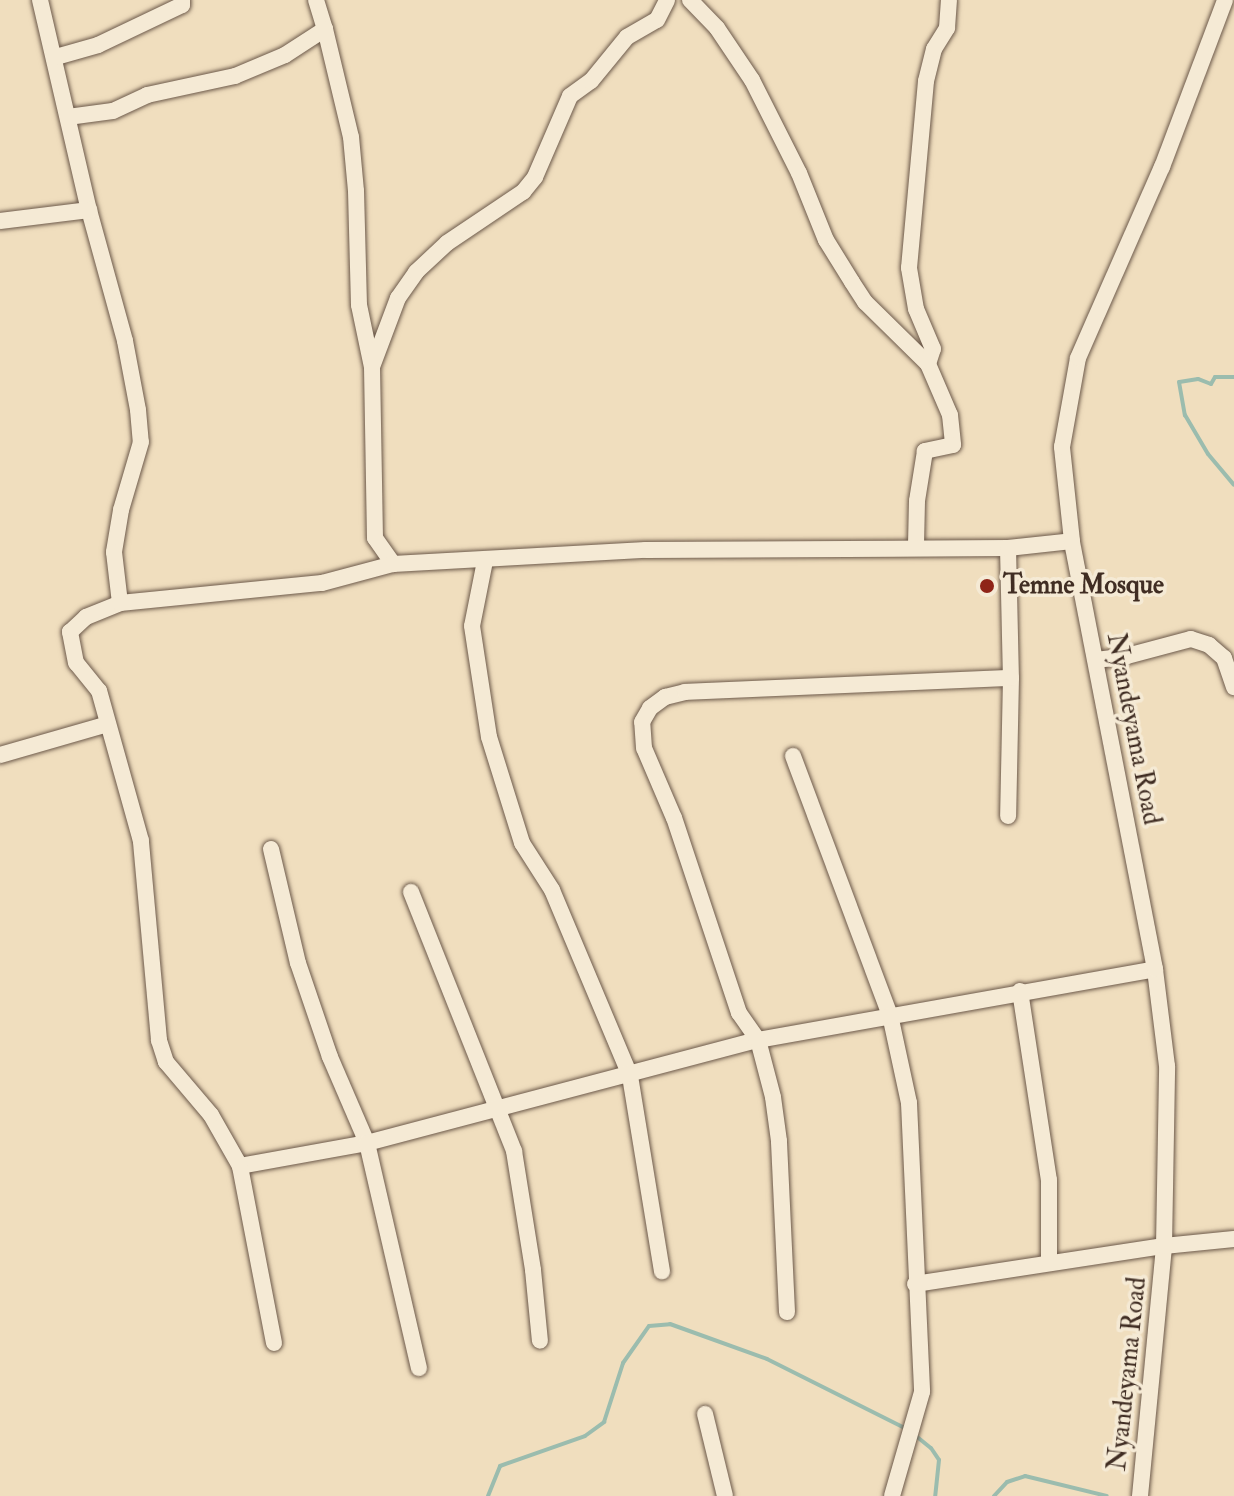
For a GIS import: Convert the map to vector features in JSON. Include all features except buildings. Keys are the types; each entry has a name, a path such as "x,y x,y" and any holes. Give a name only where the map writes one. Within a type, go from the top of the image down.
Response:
{"street":[{"path":"40,0 56,57 89,210 125,341 141,442 121,510 114,552 120,603"},
{"path":"56,57 98,45 182,5 182,0"},
{"path":"316,0 351,137 356,191 359,305 372,367 375,538 393,564"},
{"path":"372,367 398,298 416,272 447,243 523,192 535,177 570,96 591,81 627,37 657,20 667,0"},
{"path":"690,0 717,28 752,80 799,173 826,240 852,282 865,302 928,364 954,426 953,445 925,451 917,501 916,546"},
{"path":"928,364 933,349 916,309 909,268 926,81 934,49 947,28 949,0"},
{"name":"Nyandeyama Road","path":"1140,1496 1164,1246 1167,1066 1155,969 1072,541 1062,447 1078,358 1162,167 1225,0"},
{"path":"68,117 113,111 147,95 235,76 285,55 325,29"},
{"path":"0,221 89,210"},
{"path":"274,1343 240,1166 211,1115 166,1062 159,1040 141,841 99,691 76,663 70,632 86,617 120,603 322,583 393,564 646,550 916,546 1008,548 1072,541"},
{"path":"1008,548 1011,678 1008,816"},
{"path":"485,561 472,626 489,737 522,843 552,890 630,1076 662,1271"},
{"path":"1096,660 1127,656 1191,639 1209,645 1224,658 1234,687"},
{"path":"787,1312 779,1141 773,1097 758,1040 739,1013 674,818 644,748 642,722 650,708 665,697 685,692 1011,678"},
{"path":"0,755 108,724"},
{"path":"793,756 890,1015 909,1103 922,1392 913,1432 892,1496"},
{"path":"271,849 298,963 330,1057 367,1143 419,1368"},
{"path":"411,892 517,1166 540,1341"},
{"path":"240,1166 367,1143 758,1040 1155,969"},
{"path":"1020,991 1043,1125 1049,1180 1049,1263"},
{"path":"915,1284 1164,1246 1234,1239"},
{"path":"705,1414 725,1496"}],"waterway":[{"path":"1234,377 1215,377 1211,384 1198,379 1179,382 1185,415 1208,454 1234,485"},
{"path":"488,1496 500,1466 585,1436 604,1422 623,1363 649,1326 670,1324 767,1359 905,1428"},
{"path":"916,1436 931,1448 939,1460 935,1496"},
{"path":"994,1496 1007,1482 1025,1476 1107,1496"}],"place":[{"name":"Temne Mosque","path":"987,586"}]}
